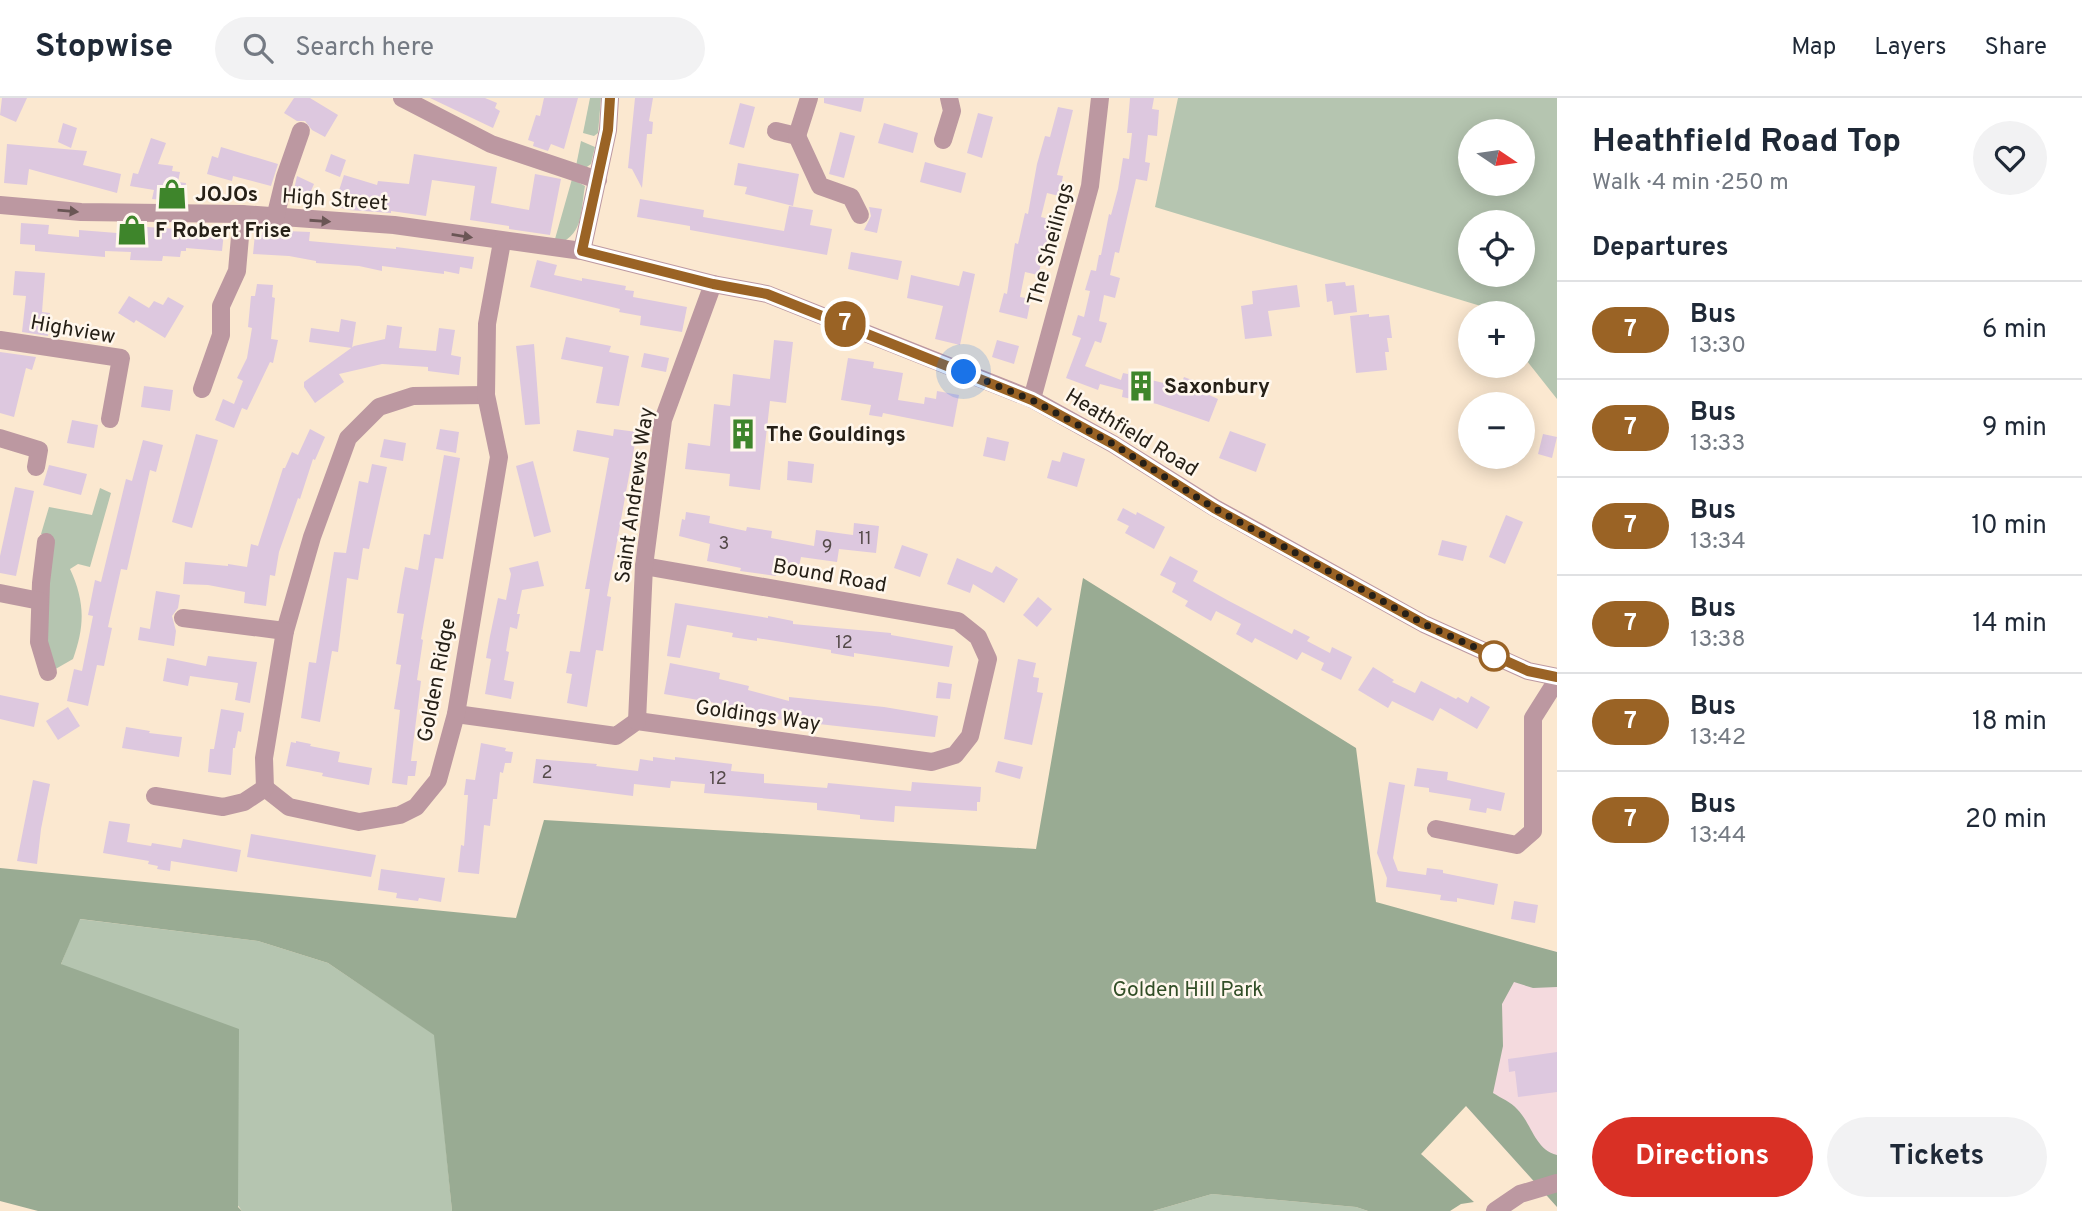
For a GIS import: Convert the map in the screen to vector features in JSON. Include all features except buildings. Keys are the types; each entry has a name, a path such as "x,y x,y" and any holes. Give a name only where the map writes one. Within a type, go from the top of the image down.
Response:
{"street":[{"path":"582,251 608,130 610,98"},
{"path":"809,98 797,136 820,186 851,197 860,215"},
{"path":"943,140 952,111 949,98"},
{"name":"The Sheilings","path":"1032,400 1090,186 1100,98"},
{"path":"411,100 491,144 598,180"},
{"path":"275,218 285,177 301,131"},
{"path":"776,131 797,136"},
{"name":"High Street","path":"0,205 81,212 242,214 394,225 582,251"},
{"path":"202,389 221,335 221,306 237,271 242,214"},
{"name":"Golden Ridge","path":"265,788 289,807 359,822 400,816 416,807 438,780 456,714 499,457 486,395 487,324 502,242"},
{"name":"Heathfield Road","path":"582,251 713,284 767,294 1032,400 1113,444 1214,508 1424,624 1528,671 1557,679"},
{"name":"Saint Andrews Way","path":"637,721 644,566 663,420 713,284"},
{"name":"Highview","path":"0,340 121,358 110,419"},
{"path":"155,796 223,807 244,802 265,788 264,758 285,631 312,537 348,438 379,407 413,396 486,395"},
{"path":"0,438 39,450 36,467"},
{"path":"46,542 39,642 48,672"},
{"name":"Bound Road","path":"644,566 958,621 978,637 988,659"},
{"path":"0,593 40,601"},
{"path":"183,618 285,631"},
{"name":"Goldings Way","path":"637,721 932,762 955,755 970,736 988,659"},
{"path":"1436,829 1517,845 1533,831 1534,718 1557,679"},
{"path":"456,714 616,736 637,721"},
{"path":"1495,1211 1520,1194 1557,1183"}],"shaded area":[{"path":"1501,937 1557,952 1557,1207 1466,1106"}],"green space":[{"path":"590,98 601,98 598,133 594,136 583,133"},
{"path":"1178,98 1557,98 1557,399 1535,371 1535,301 1464,301 1155,207"},
{"path":"581,141 595,147 591,164 584,169 576,166"},
{"path":"572,179 585,186 579,223 570,236 553,246"},
{"path":"100,488 111,493 90,567 78,564 70,569 81,603 80,636 73,659 52,671 45,647 52,536 41,534 49,507 92,515"},
{"name":"Golden Hill Park","path":"1083,578 1356,748 1376,902 1557,952 1557,987 1533,988 1514,982 1502,1004 1503,1046 1493,1093 1515,1107 1544,1148 1557,1155 1557,1207 1466,1106 1421,1154 1474,1202 1461,1204 1450,1211 1368,1211 1356,1207 1212,1194 1153,1211 452,1211 434,1035 328,963 258,941 80,919 61,964 239,1029 238,1207 242,1211 38,1211 0,1201 0,868 516,918 544,820 1036,849"},
{"path":"79,919 258,941 328,963 435,1035 452,1211 242,1211 61,964"},
{"path":"1212,1194 1356,1207 1368,1211 1153,1211"}],"bus line":[{"name":"7","path":"610,98 608,130 582,251 713,284 767,294 1032,400 1113,444 1214,508 1424,624 1528,671 1557,677"}],"place":[{"name":"JOJOs","path":"172,194"},
{"name":"F Robert Frise","path":"132,230"},
{"name":"Saxonbury","path":"1141,386"},
{"name":"The Gouldings","path":"743,434"}],"route":[{"path":"964,372 1032,400 1113,444 1214,508 1424,624 1494,656"}]}
